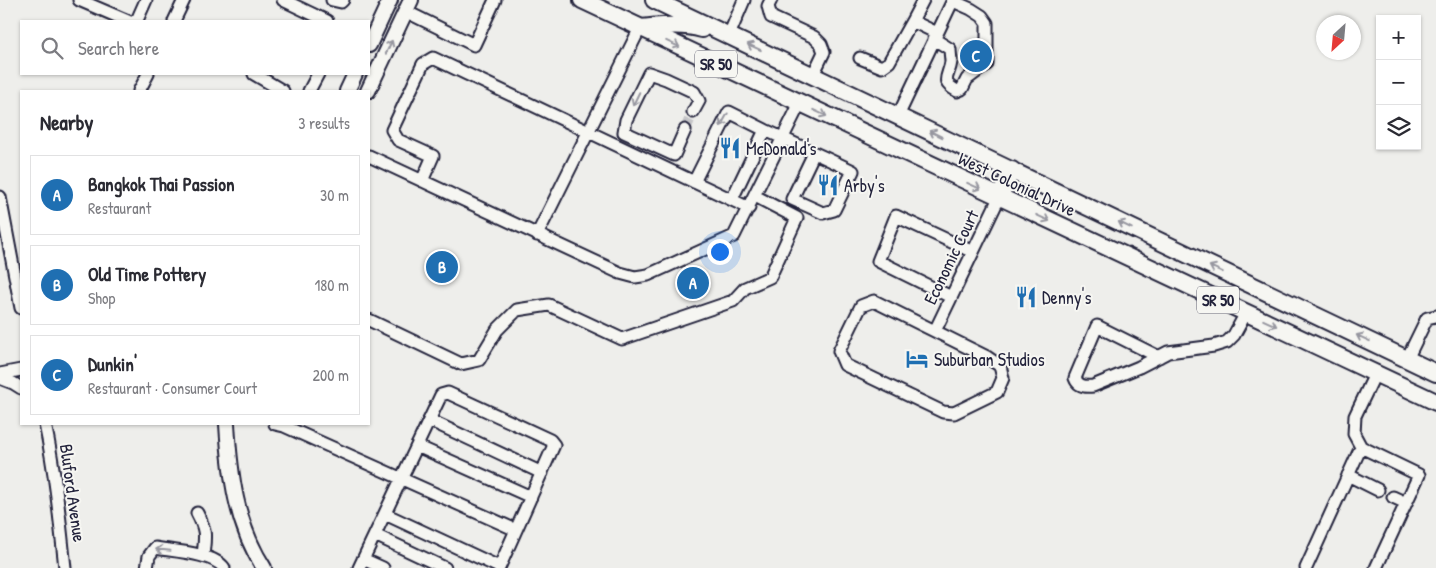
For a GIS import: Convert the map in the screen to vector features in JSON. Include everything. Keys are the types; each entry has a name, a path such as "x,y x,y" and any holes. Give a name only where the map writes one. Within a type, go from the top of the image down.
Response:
{"highway":[{"name":"West Colonial Drive","path":"582,0 999,198 1436,402"},
{"name":"West Colonial Drive","path":"654,0 1436,372"},
{"path":"640,28 691,26 729,35"},
{"path":"999,198 1012,170"}],"main road":[{"path":"370,41 390,0"},
{"path":"368,90 408,6"},
{"path":"347,90 355,75"},
{"path":"227,425 230,465 238,509 248,537 264,568"}],"street":[{"path":"79,0 126,20"},
{"path":"136,20 146,0"},
{"path":"174,20 184,0"},
{"path":"283,0 325,20"},
{"path":"332,0 341,2 343,0"},
{"path":"408,6 474,45 495,0"},
{"path":"729,35 744,0"},
{"path":"771,0 768,6 771,17 814,37 821,44 824,52 813,75"},
{"path":"860,58 882,67 890,62 923,0"},
{"path":"898,116 936,36 953,0 982,16 987,22 988,64 967,79 962,89 957,90 949,86 946,82 951,62 950,49 936,36 912,21"},
{"path":"537,235 640,28"},
{"path":"422,181 433,156 398,140 392,130 423,64 433,58 749,208"},
{"path":"618,145 624,132 626,120 649,73 694,92 699,101 693,112"},
{"path":"140,90 147,75"},
{"path":"256,75 281,90"},
{"path":"310,90 318,75"},
{"path":"370,158 620,273 635,277 648,275 734,236 800,103"},
{"path":"694,182 728,112 853,171 834,210 822,213 792,199 814,153"},
{"path":"624,132 674,155 686,130"},
{"path":"732,199 764,130"},
{"path":"755,196 797,218"},
{"path":"0,197 20,303"},
{"name":"Economic Court","path":"934,331 999,198"},
{"path":"370,320 461,364 479,360 497,330 517,310 549,305 622,339 733,301 745,288 770,277 797,218 808,206"},
{"path":"951,297 878,261 896,216 973,252"},
{"path":"874,301 934,331 987,357 1000,366 1003,378 997,392 954,412 943,412 845,365 839,351 861,306 874,301"},
{"path":"1159,357 1097,326 1075,378 1077,383 1081,385 1093,386 1159,357 1168,352 1214,346 1227,342 1234,335 1246,313"},
{"path":"1407,359 1427,318 1436,316"},
{"path":"0,376 20,370"},
{"path":"1374,374 1354,416 1354,434 1361,447 1419,475 1376,568"},
{"path":"0,376 20,387"},
{"path":"383,568 361,563 441,395 448,393 550,440 554,446 499,568 385,514"},
{"path":"429,420 542,473"},
{"name":"Bluford Avenue","path":"44,425 51,454 65,568"},
{"path":"280,425 516,530"},
{"path":"417,446 531,497"},
{"path":"1306,568 1361,447"},
{"path":"1348,475 1378,490"},
{"path":"1393,497 1406,503"},
{"path":"198,513 206,534 203,556"},
{"path":"375,535 446,568"},
{"path":"147,568 149,556 156,548 203,556 221,564 224,568"}],"tunnel":[{"path":"685,130 693,112"}],"place":[{"name":"Dunkin'","path":"976,56"},
{"name":"McDonald's","path":"730,148"},
{"name":"Arby's","path":"828,185"},
{"name":"Old Time Pottery","path":"442,267"},
{"name":"Bangkok Thai Passion","path":"693,283"},
{"name":"Denny's","path":"1026,297"},
{"name":"Suburban Studios","path":"917,359"}]}
